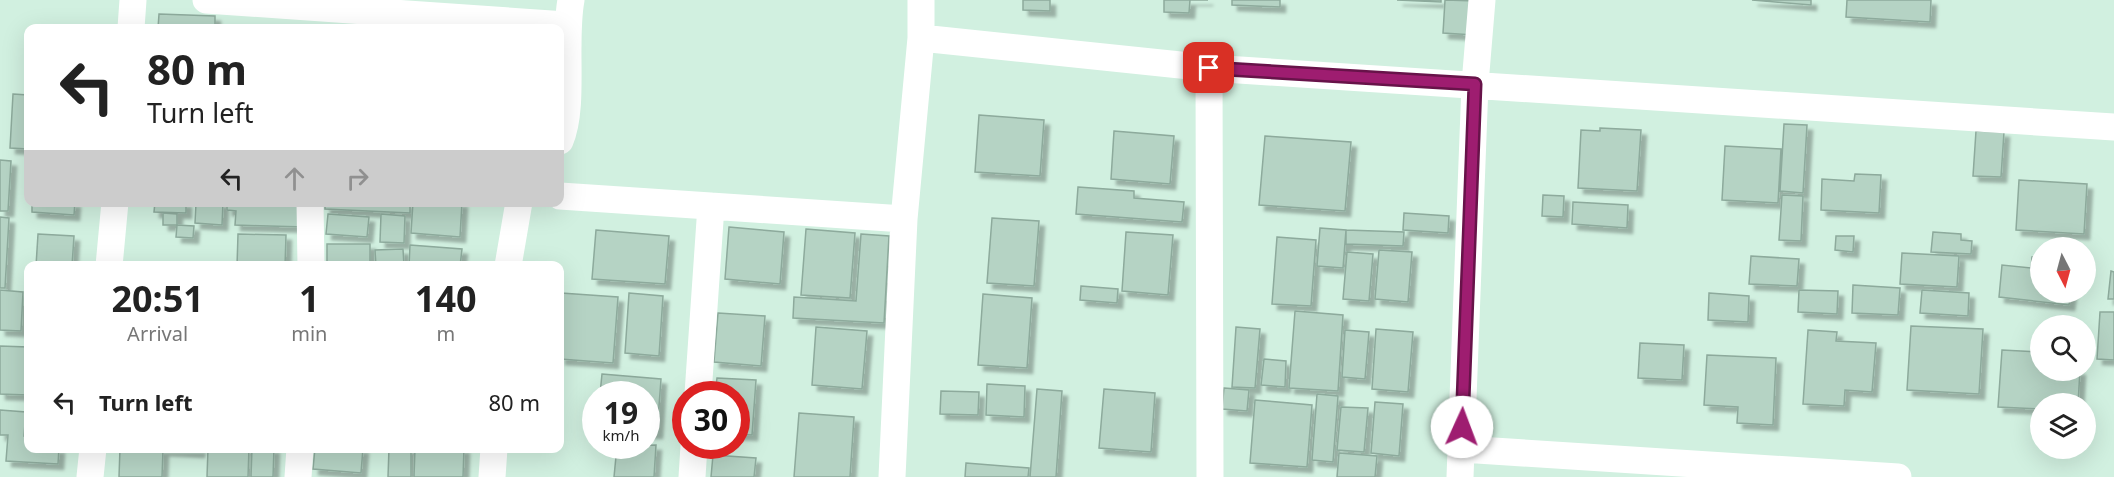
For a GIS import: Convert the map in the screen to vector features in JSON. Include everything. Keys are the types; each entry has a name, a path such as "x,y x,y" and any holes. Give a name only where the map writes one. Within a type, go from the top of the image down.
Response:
{"street":[{"path":"131,24 134,0"},
{"path":"206,0 308,12 569,13 567,117 564,127"},
{"path":"892,477 904,219 921,38 921,0"},
{"path":"1460,477 1475,84 1482,0"},
{"path":"921,38 1209,68 2114,127"},
{"path":"1209,68 1210,477"},
{"path":"564,196 904,219"},
{"path":"699,381 711,206"},
{"path":"109,261 115,207"},
{"path":"310,207 310,261"},
{"path":"509,261 518,207"},
{"path":"1462,449 1898,477"},
{"path":"90,477 92,453"},
{"path":"298,477 300,453"},
{"path":"492,477 494,453"},
{"path":"692,477 693,459"}],"building":[{"path":"1023,0 1050,0 1050,11 1023,10"},
{"path":"1164,0 1190,0 1189,13 1164,12"},
{"path":"1232,0 1280,0 1280,7 1232,5"},
{"path":"1397,0 1441,0 1441,2"},
{"path":"1445,0 1476,1 1474,35 1443,33"},
{"path":"1752,0 1811,0 1811,5"},
{"path":"1847,0 1931,0 1930,22 1846,17"},
{"path":"159,14 215,16 215,24 158,24"},
{"path":"13,94 24,95 24,149 10,148"},
{"path":"979,115 1044,120 1040,176 975,172"},
{"path":"1784,124 1807,125 1803,193 1780,191"},
{"path":"1600,128 1641,130 1637,191 1578,188 1581,130 1600,131"},
{"path":"1114,131 1174,136 1170,184 1111,179"},
{"path":"1976,131 2004,132 2001,177 1973,176"},
{"path":"1265,136 1351,142 1345,211 1259,205"},
{"path":"1725,146 1781,149 1778,203 1722,200"},
{"path":"0,160 11,161 8,211 0,211"},
{"path":"1855,174 1881,175 1879,213 1821,210 1822,179 1854,181"},
{"path":"2019,180 2087,184 2084,234 2016,230"},
{"path":"1078,187 1134,191 1134,198 1184,202 1182,222 1076,214"},
{"path":"1543,195 1564,196 1563,217 1542,216"},
{"path":"1782,195 1803,196 1801,241 1779,240"},
{"path":"1573,202 1628,205 1627,228 1572,224"},
{"path":"32,207 75,207 74,215 32,212"},
{"path":"154,207 186,207 186,213 154,212"},
{"path":"196,207 223,207 222,225 195,223"},
{"path":"227,207 305,207 305,227 235,225 236,211 227,210"},
{"path":"325,207 410,207 410,213 325,209"},
{"path":"413,207 462,207 460,237 411,233"},
{"path":"163,213 177,214 177,225 163,225"},
{"path":"1404,213 1449,216 1448,233 1403,230"},
{"path":"328,214 369,217 367,237 326,234"},
{"path":"381,214 405,216 404,243 380,242"},
{"path":"0,217 9,218 5,288 0,288"},
{"path":"992,218 1039,221 1034,286 987,283"},
{"path":"177,225 194,226 193,238 176,237"},
{"path":"729,227 784,232 780,284 725,279"},
{"path":"1320,228 1346,230 1343,268 1317,266"},
{"path":"806,229 855,233 850,298 801,295"},
{"path":"596,230 669,236 665,284 592,279"},
{"path":"1346,230 1404,232 1403,246 1346,244"},
{"path":"1126,232 1173,235 1168,295 1122,291"},
{"path":"1933,232 1961,234 1961,240 1972,241 1971,254 1931,252"},
{"path":"38,234 74,236 72,261 36,261"},
{"path":"238,234 286,235 285,261 237,261"},
{"path":"861,234 889,236 884,323 793,318 794,297 856,301"},
{"path":"1836,236 1854,236 1853,252 1835,250"},
{"path":"1277,237 1316,240 1311,306 1272,304"},
{"path":"327,244 370,244 370,261 327,261"},
{"path":"410,245 462,249 461,261 409,261"},
{"path":"403,249 404,261 376,261 375,250"},
{"path":"1379,250 1412,252 1408,302 1375,299"},
{"path":"1347,252 1373,254 1369,301 1343,299"},
{"path":"1902,253 1959,256 1957,287 1900,284"},
{"path":"1751,256 1799,259 1797,286 1749,284"},
{"path":"2002,265 2030,268 2030,301 1999,297"},
{"path":"2111,271 2114,272 2114,299 2108,299"},
{"path":"1853,285 1900,288 1898,315 1852,313"},
{"path":"1081,286 1118,289 1117,303 1080,300"},
{"path":"0,290 23,292 21,331 0,330"},
{"path":"1799,290 1838,291 1837,314 1798,312"},
{"path":"1922,290 1969,293 1968,316 1920,313"},
{"path":"564,293 618,297 613,363 564,359"},
{"path":"629,293 663,296 659,356 625,353"},
{"path":"1709,293 1749,296 1748,322 1708,320"},
{"path":"983,294 1032,298 1027,368 978,365"},
{"path":"1295,311 1343,315 1338,391 1289,388"},
{"path":"2100,312 2114,312 2114,360 2097,359"},
{"path":"718,313 765,316 761,366 714,362"},
{"path":"1911,326 1983,329 1979,394 1907,390"},
{"path":"816,327 867,331 862,389 812,385"},
{"path":"1236,327 1260,329 1255,388 1232,387"},
{"path":"1376,329 1413,332 1408,392 1372,389"},
{"path":"1345,330 1369,332 1365,379 1342,377"},
{"path":"1808,330 1837,332 1836,341 1876,343 1872,392 1845,390 1844,406 1803,404"},
{"path":"1640,343 1684,345 1682,380 1638,378"},
{"path":"0,346 24,347 24,395 0,394"},
{"path":"2002,350 2030,351 2030,381 2079,381 2079,393 2030,393 2030,409 1998,407"},
{"path":"1707,355 1776,358 1773,425 1737,423 1738,407 1704,405"},
{"path":"1264,359 1286,361 1285,387 1261,385"},
{"path":"602,374 661,379 660,392 660,381 601,381"},
{"path":"717,378 756,380 752,435 750,435 750,381 717,381"},
{"path":"987,384 1025,386 1024,417 986,415"},
{"path":"1224,388 1249,390 1247,411 1222,409"},
{"path":"1037,389 1062,391 1056,477 1030,477"},
{"path":"1104,389 1155,393 1151,452 1099,448"},
{"path":"941,391 979,392 978,415 940,414"},
{"path":"1317,394 1338,396 1333,462 1312,460"},
{"path":"1255,400 1312,405 1307,467 1250,463"},
{"path":"1375,402 1403,404 1399,456 1371,453"},
{"path":"1341,407 1368,408 1364,452 1337,450"},
{"path":"0,410 24,412 24,453 59,453 58,464 6,461 8,435 0,435"},
{"path":"799,413 854,417 850,477 794,477"},
{"path":"120,453 163,453 162,477 119,477"},
{"path":"208,453 249,453 248,477 207,477"},
{"path":"252,453 274,453 273,477 251,477"},
{"path":"315,453 363,453 361,473 313,469"},
{"path":"389,453 411,453 411,477 388,477"},
{"path":"415,453 464,453 463,477 414,477"},
{"path":"1339,453 1377,456 1375,477 1337,477"},
{"path":"756,458 754,477 711,477 713,459"},
{"path":"616,459 655,459 654,477 614,477"},
{"path":"966,463 1029,468 1028,477 965,477"}],"route":[{"path":"1209,68 1475,84 1462,427"}]}
